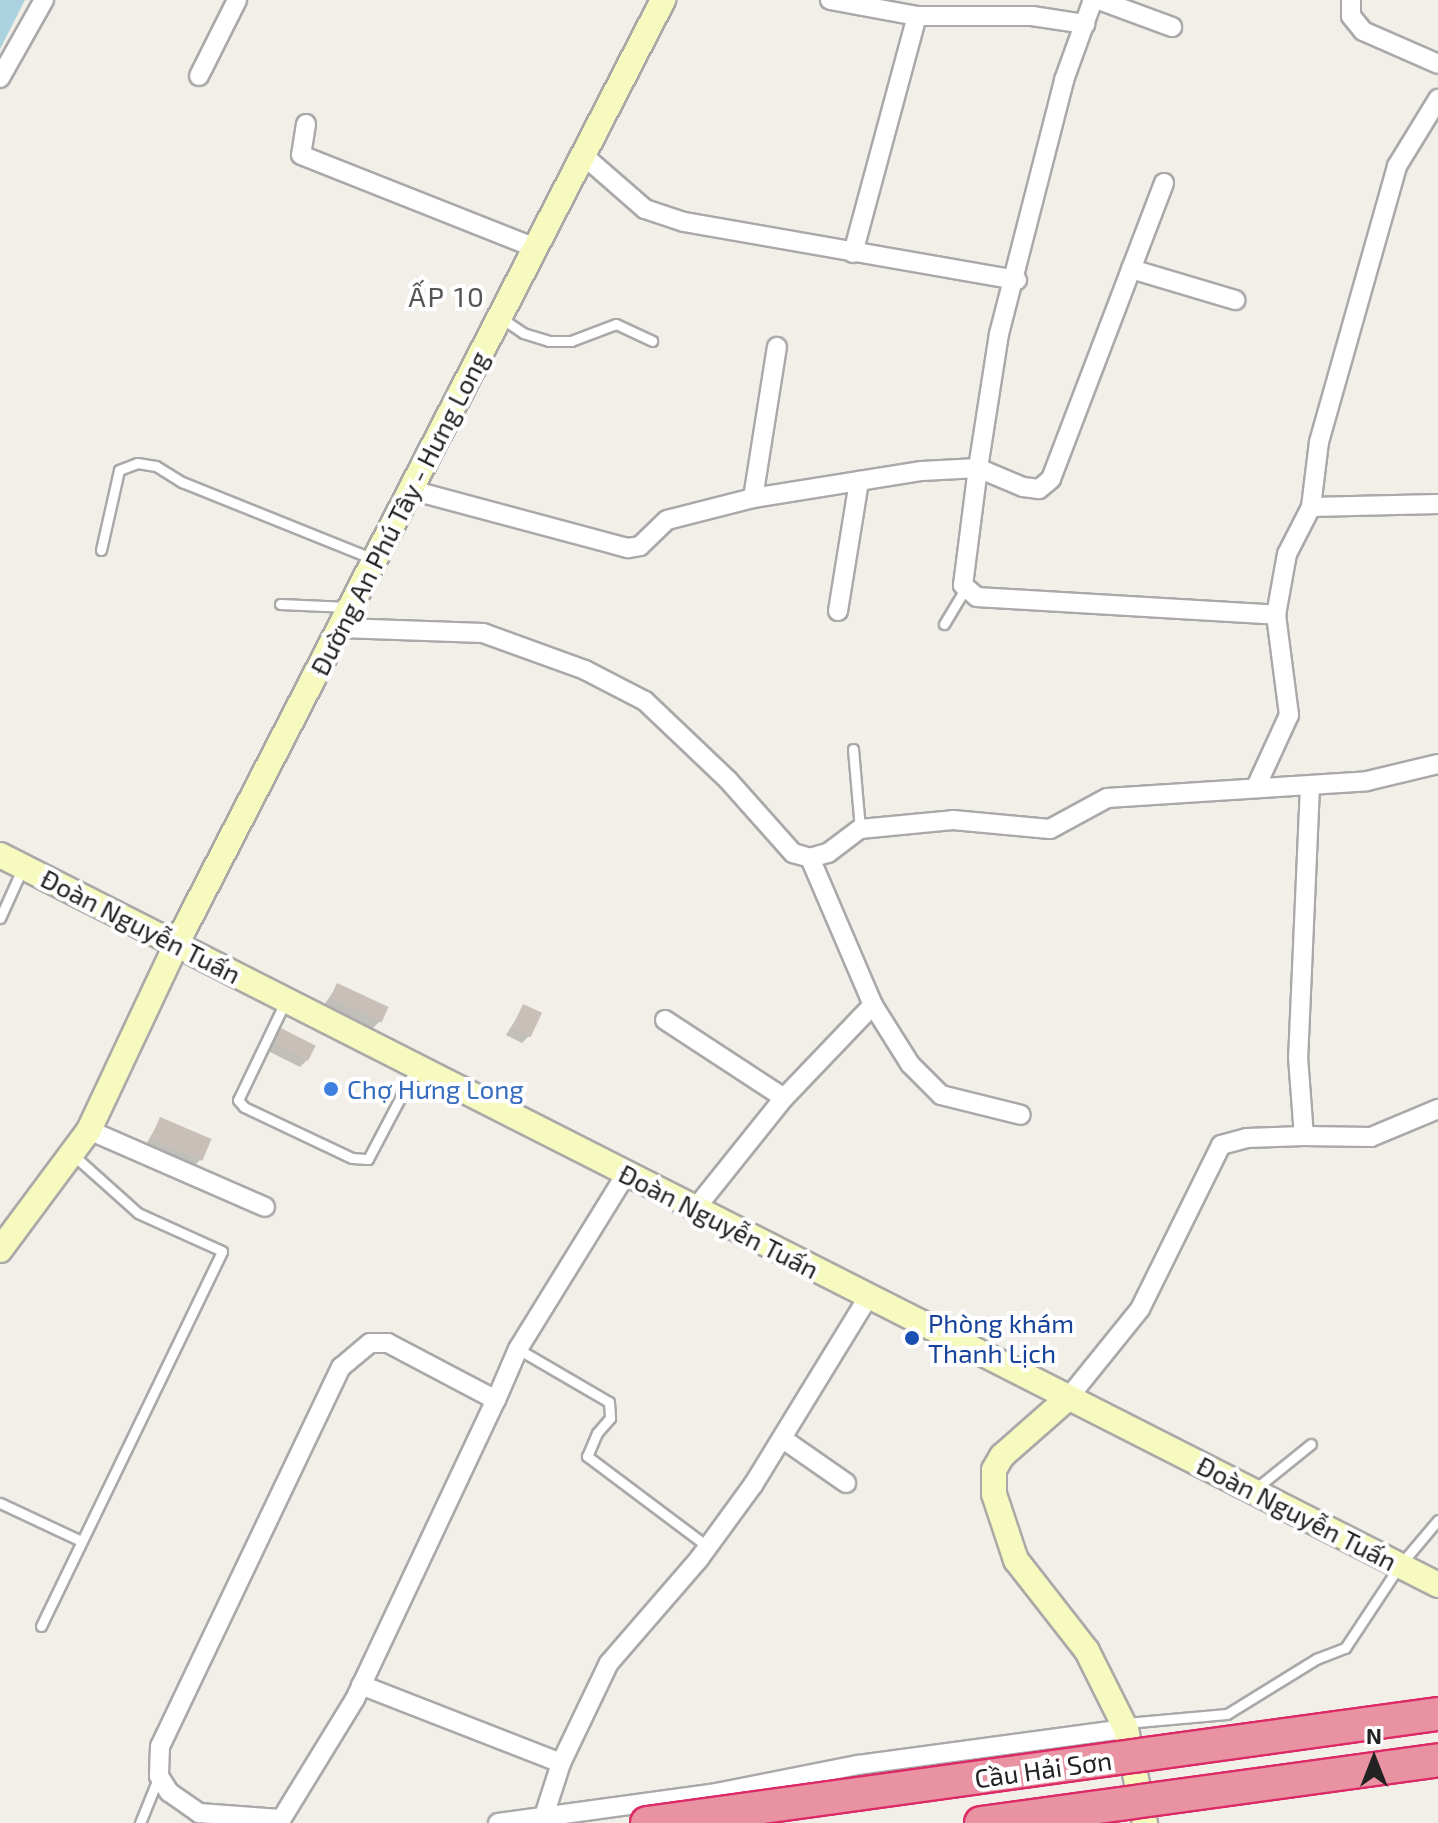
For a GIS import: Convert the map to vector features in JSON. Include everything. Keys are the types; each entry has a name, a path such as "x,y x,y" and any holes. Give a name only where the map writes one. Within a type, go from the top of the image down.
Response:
{"highway":[{"name":"Cầu Hải Sơn","path":"647,1823 1438,1714"},
{"name":"Cầu Hải Sơn","path":"981,1823 1438,1760"}],"street":[{"path":"0,78 44,0"},
{"path":"199,76 237,0"},
{"name":"Đường An Phú Tây - Hưng Long","path":"0,1250 89,1130 178,941 663,0"},
{"path":"830,0 917,16 1032,16 1085,24"},
{"path":"1093,0 1064,80 1017,280 999,334 962,565 965,589 977,597 1276,615"},
{"path":"1099,0 1172,27"},
{"path":"1351,0 1351,16 1363,31 1438,64"},
{"path":"853,253 917,16"},
{"path":"1256,787 1289,715 1276,615 1287,554 1311,507 1319,442 1397,166 1438,99"},
{"path":"306,124 301,155 533,247"},
{"path":"583,155 645,209 684,222 1017,280"},
{"path":"411,490 628,548 640,546 667,520 753,498 859,481 978,468 1023,487 1039,489 1051,479 1164,183"},
{"path":"1131,269 1235,300"},
{"path":"753,498 777,347"},
{"path":"838,611 859,481"},
{"path":"1311,507 1438,504"},
{"path":"346,617 483,633 585,670 645,701 728,780 793,853 810,858 828,853 860,829 953,820 1050,829 1107,798 1367,781 1438,764"},
{"path":"1304,1136 1298,1057 1310,786"},
{"name":"Đoàn Nguyễn Tuấn","path":"0,855 178,941 416,1068 1438,1585"},
{"path":"810,858 873,1005 910,1064 941,1095 1021,1115"},
{"path":"695,1209 784,1098 873,1005"},
{"path":"665,1020 784,1098"},
{"path":"1145,1823 1125,1726 1087,1651 1016,1560 992,1482 1002,1456 1069,1397 1140,1309 1221,1145 1247,1138 1371,1137 1438,1109"},
{"path":"89,1130 265,1207"},
{"path":"496,1400 388,1343 370,1343 341,1367 160,1746 159,1776 169,1792 199,1813 280,1821 361,1685 496,1400 518,1349 626,1174"},
{"path":"544,1816 561,1763 609,1663 708,1547 783,1439 869,1296"},
{"path":"783,1439 846,1483"},
{"path":"361,1685 561,1763"},
{"path":"498,1823 1125,1726"}],"lane":[{"path":"499,316 523,333 549,341 571,341 616,324 652,341"},
{"path":"101,550 119,470 137,463 156,466 182,482 374,559"},
{"path":"944,624 965,589"},
{"path":"280,604 346,617"},
{"path":"853,749 860,829"},
{"path":"0,918 23,867"},
{"path":"286,1000 238,1100 244,1107 352,1158 368,1159 416,1068"},
{"path":"41,1626 222,1251 138,1213 72,1154"},
{"path":"518,1349 609,1402 610,1418 588,1446 587,1456 708,1547"},
{"path":"1254,1490 1311,1444"},
{"path":"0,1503 81,1541"},
{"path":"1125,1726 1202,1718 1243,1708 1316,1659 1350,1645 1400,1565 1438,1520"},
{"path":"140,1823 159,1776"}],"water":[{"path":"0,0 25,0 0,49"}],"building":[{"path":"337,983 389,1007 381,1022 330,998"},
{"path":"523,1004 542,1013 531,1037 512,1028"},
{"path":"281,1028 316,1046 308,1061 273,1043"},
{"path":"160,1117 212,1139 202,1161 151,1139"}],"place":[{"name":"Chợ Hưng Long","path":"331,1089"},
{"name":"Phòng khám Thanh Lịch","path":"912,1338"}],"district":[{"name":"ẤP 10","path":"447,296"}]}
